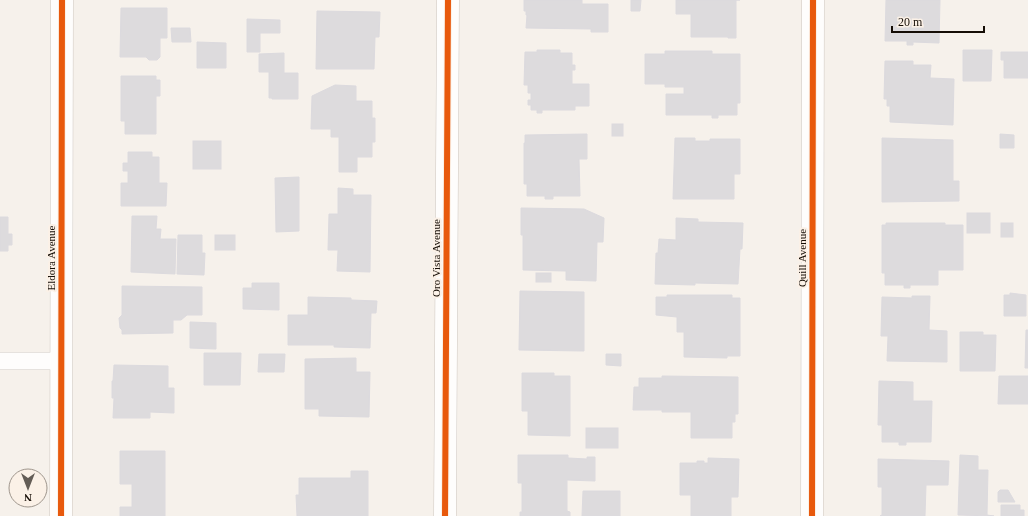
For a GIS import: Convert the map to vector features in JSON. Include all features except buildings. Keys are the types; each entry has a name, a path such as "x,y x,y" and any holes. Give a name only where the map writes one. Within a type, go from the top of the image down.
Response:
{"street":[{"name":"Eldora Avenue","path":"61,516 62,0"},
{"name":"Oro Vista Avenue","path":"445,516 448,0"},
{"name":"Quill Avenue","path":"812,516 813,0"}],"lane":[{"path":"0,361 61,361"}],"cycle path":[{"path":"61,516 62,0"},
{"path":"445,516 448,0"},
{"path":"812,516 813,0"}]}
